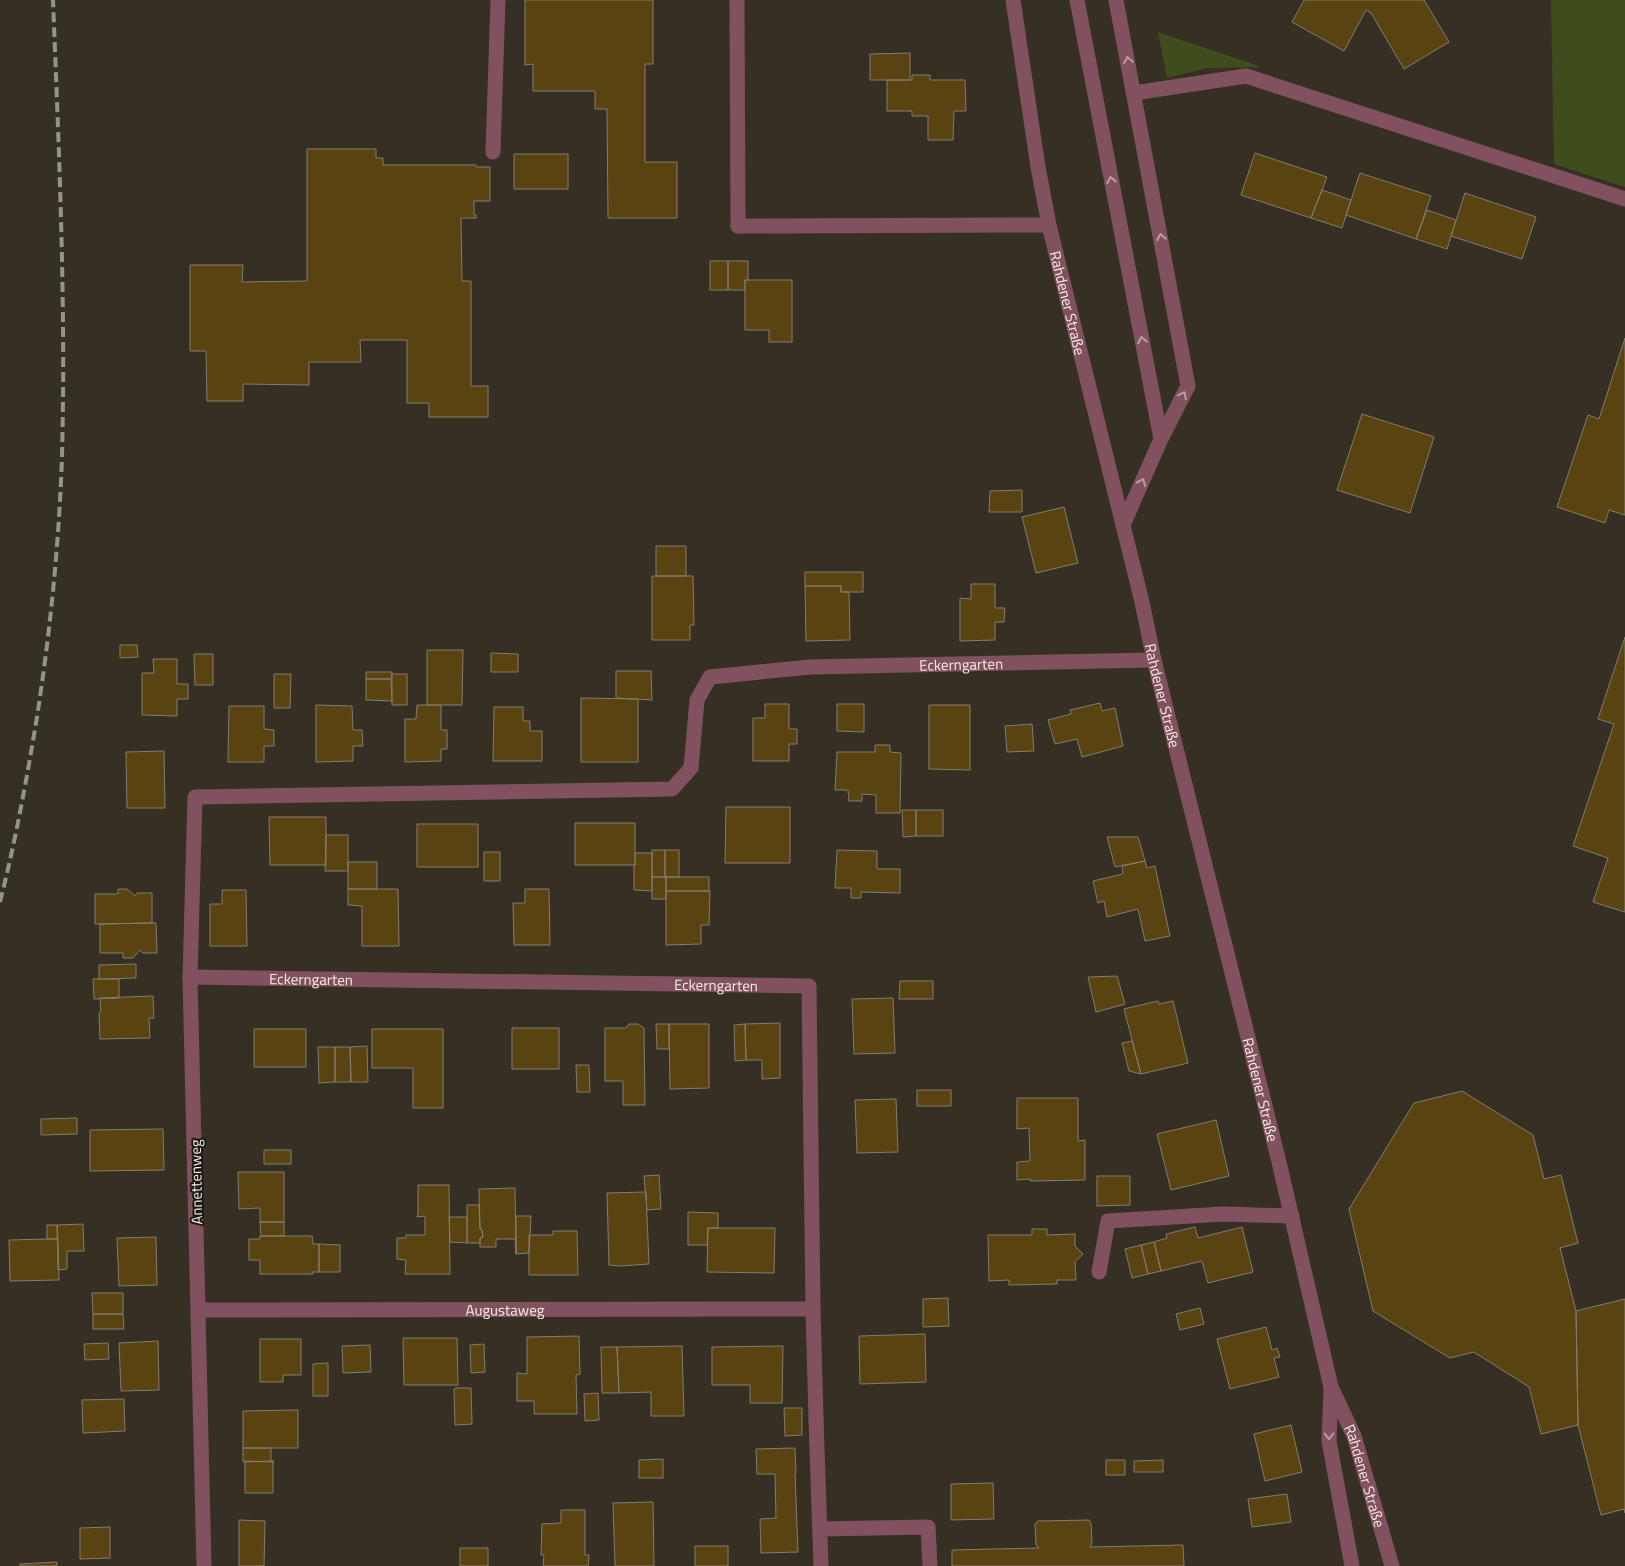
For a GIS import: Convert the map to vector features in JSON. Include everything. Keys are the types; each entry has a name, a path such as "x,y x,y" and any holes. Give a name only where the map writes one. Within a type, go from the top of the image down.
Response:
{"street":[{"path":"493,152 498,0"},
{"path":"737,0 738,226 1049,225"},
{"name":"Rahdener Straße","path":"1013,0 1038,167 1049,225 1142,602 1154,660 1292,1216 1331,1388 1354,1436 1392,1566"},
{"path":"1076,0 1161,439"},
{"path":"1116,0 1188,386 1161,439 1123,525"},
{"path":"1134,94 1246,76 1625,199"},
{"name":"Eckerngarten","path":"195,797 672,789 691,768 697,700 710,677 810,667 1154,660"},
{"name":"Annettenweg","path":"195,797 190,977 204,1566"},
{"name":"Eckerngarten","path":"190,977 809,986 813,1309 821,1566"},
{"path":"1100,1272 1108,1221 1222,1214 1292,1216"},
{"name":"Augustaweg","path":"199,1310 813,1309"},
{"name":"Rahdener Straße","path":"1331,1388 1329,1441 1352,1566"},
{"path":"820,1529 928,1526 930,1566"}],"green space":[{"path":"1551,0 1625,0 1625,187 1554,164"},
{"path":"1158,32 1262,67 1207,68 1167,78"}],"building":[{"path":"525,0 653,0 653,64 645,64 645,162 677,162 677,218 608,218 607,109 595,109 595,91 533,91 533,64 525,65"},
{"path":"1304,0 1424,0 1449,42 1404,69 1371,13 1366,10 1344,51 1292,22"},
{"path":"910,53 910,80 870,80 870,54"},
{"path":"912,75 930,75 930,80 965,80 966,111 954,111 953,140 928,140 928,116 912,116 912,111 887,111 887,80 912,80"},
{"path":"307,149 376,149 376,158 383,158 383,165 476,165 476,167 490,167 490,201 474,201 474,215 476,215 476,218 461,218 462,281 471,281 471,386 488,386 488,417 429,417 429,403 407,403 407,340 360,340 361,362 309,362 309,385 243,384 243,401 207,401 206,351 190,351 190,265 243,265 242,282 307,281"},
{"path":"1255,153 1327,177 1311,218 1241,195"},
{"path":"514,154 568,154 568,189 514,189"},
{"path":"1360,173 1431,196 1416,239 1346,215"},
{"path":"1322,190 1351,200 1342,228 1311,218"},
{"path":"1465,193 1536,217 1522,259 1451,236"},
{"path":"1427,210 1456,220 1447,249 1416,239"},
{"path":"710,261 728,261 728,290 710,290"},
{"path":"728,261 748,261 748,280 745,280 745,290 728,290"},
{"path":"745,280 792,280 792,342 769,342 769,330 745,330"},
{"path":"1625,338 1625,515 1609,510 1605,523 1557,507 1588,415 1599,419"},
{"path":"1362,414 1434,437 1410,513 1337,490"},
{"path":"1022,490 1022,512 989,512 990,491"},
{"path":"1064,507 1078,563 1036,573 1022,517"},
{"path":"656,546 686,546 686,576 656,576"},
{"path":"805,572 863,572 863,592 841,592 841,586 805,586"},
{"path":"652,576 693,576 694,625 690,625 690,640 652,640"},
{"path":"971,584 995,584 995,608 1005,608 1004,622 995,622 995,640 960,641 960,598 971,599"},
{"path":"805,586 841,586 841,592 849,592 850,640 806,641"},
{"path":"1625,637 1625,912 1593,902 1608,858 1573,846 1614,724 1598,719"},
{"path":"120,645 137,645 138,657 120,658"},
{"path":"427,650 463,650 462,705 427,705"},
{"path":"491,653 518,654 518,672 491,672"},
{"path":"194,654 213,654 213,685 195,685"},
{"path":"153,659 177,659 177,684 188,684 188,699 177,699 177,716 142,715 142,673 154,673"},
{"path":"616,671 651,671 652,700 616,698"},
{"path":"366,672 392,672 391,679 366,679"},
{"path":"274,674 291,674 290,708 274,708"},
{"path":"392,674 407,674 407,705 392,705"},
{"path":"366,679 391,679 392,701 366,700"},
{"path":"581,698 638,699 638,762 581,762"},
{"path":"1100,703 1102,711 1115,708 1123,746 1082,757 1077,739 1055,744 1048,720 1071,714 1070,710"},
{"path":"765,704 789,704 789,729 797,729 797,744 789,744 789,761 753,761 753,718 765,718"},
{"path":"837,704 864,704 864,732 837,731"},
{"path":"316,705 352,706 353,730 362,730 363,746 353,746 353,761 316,762"},
{"path":"417,705 441,705 441,730 447,730 447,749 441,749 441,761 405,762 405,719 416,719"},
{"path":"929,705 970,705 970,770 929,769"},
{"path":"229,706 264,706 264,729 274,730 274,746 264,746 264,762 228,762"},
{"path":"494,707 523,707 523,721 530,721 530,731 542,731 542,761 493,761"},
{"path":"1032,724 1034,751 1007,752 1005,726"},
{"path":"875,745 890,745 890,752 901,753 900,813 876,813 876,795 862,794 862,801 849,801 848,790 835,790 837,752 875,752"},
{"path":"164,751 165,808 127,808 126,752"},
{"path":"726,807 790,807 790,863 725,863"},
{"path":"902,810 916,810 916,836 903,837"},
{"path":"916,810 943,810 943,836 916,836"},
{"path":"269,817 326,817 326,865 270,865"},
{"path":"575,823 635,823 635,865 575,865"},
{"path":"417,824 478,824 478,867 417,867"},
{"path":"326,835 348,835 348,871 325,871"},
{"path":"1107,837 1138,837 1145,861 1115,867"},
{"path":"652,850 665,850 665,877 652,877"},
{"path":"665,850 679,850 679,877 665,877"},
{"path":"837,850 877,851 877,869 900,869 900,893 861,892 861,898 851,898 851,888 835,888"},
{"path":"484,852 500,852 500,881 484,881"},
{"path":"635,853 652,853 652,891 634,890"},
{"path":"1145,861 1147,868 1155,866 1170,936 1145,941 1138,909 1107,917 1104,901 1098,903 1093,881 1123,874 1122,866"},
{"path":"348,862 377,862 377,889 348,889"},
{"path":"652,877 666,877 666,899 652,899"},
{"path":"666,877 709,877 709,891 666,891"},
{"path":"118,889 127,889 135,896 137,893 152,893 152,923 95,924 95,894 118,894"},
{"path":"348,889 398,889 399,946 362,946 362,906 348,905"},
{"path":"525,889 549,889 550,945 514,945 513,903 525,903"},
{"path":"222,890 246,890 247,946 210,946 210,904 222,904"},
{"path":"666,891 710,891 709,925 701,925 701,944 666,945"},
{"path":"156,923 157,953 143,953 140,950 133,958 123,958 123,953 100,953 100,924"},
{"path":"136,964 136,978 99,979 99,965"},
{"path":"1117,976 1125,1004 1096,1012 1088,977"},
{"path":"93,979 119,979 119,998 94,999"},
{"path":"900,981 933,981 933,999 899,999"},
{"path":"153,996 154,1018 149,1018 150,1038 100,1039 100,998"},
{"path":"893,998 895,1053 854,1054 852,999"},
{"path":"1158,1001 1159,1004 1173,1001 1188,1063 1141,1074 1124,1009"},
{"path":"780,1023 780,1078 762,1079 762,1060 746,1060 745,1024"},
{"path":"629,1024 638,1024 644,1028 645,1105 623,1105 623,1081 605,1081 605,1028 626,1028"},
{"path":"656,1024 669,1024 669,1049 657,1049"},
{"path":"669,1024 709,1024 709,1088 670,1089"},
{"path":"745,1024 746,1060 735,1061 734,1025"},
{"path":"512,1028 559,1028 559,1069 512,1069"},
{"path":"254,1029 306,1029 306,1067 254,1067"},
{"path":"372,1029 443,1029 443,1108 413,1108 413,1068 372,1068"},
{"path":"1132,1041 1141,1074 1129,1071 1122,1043"},
{"path":"367,1046 368,1082 351,1082 350,1047"},
{"path":"318,1047 335,1047 335,1082 319,1083"},
{"path":"335,1047 350,1047 351,1082 335,1082"},
{"path":"576,1065 589,1065 590,1092 577,1092"},
{"path":"917,1090 951,1090 951,1106 917,1106"},
{"path":"1462,1091 1533,1135 1544,1179 1561,1175 1578,1243 1560,1248 1576,1311 1578,1425 1541,1434 1529,1387 1474,1352 1450,1358 1373,1311 1349,1209 1414,1103"},
{"path":"1017,1098 1078,1098 1078,1141 1085,1140 1085,1180 1017,1180 1017,1162 1030,1161 1029,1128 1017,1129"},
{"path":"896,1099 898,1152 857,1153 855,1100"},
{"path":"77,1118 77,1134 41,1135 41,1119"},
{"path":"1216,1120 1229,1176 1171,1190 1157,1134"},
{"path":"163,1129 164,1170 90,1171 90,1130"},
{"path":"264,1150 291,1150 291,1164 264,1164"},
{"path":"238,1172 284,1172 284,1222 260,1222 260,1208 239,1209"},
{"path":"659,1175 661,1209 647,1210 644,1176"},
{"path":"1097,1176 1130,1176 1130,1205 1097,1206"},
{"path":"418,1185 449,1185 450,1274 405,1274 406,1260 397,1259 397,1238 406,1238 406,1235 425,1235 425,1216 417,1217"},
{"path":"515,1188 516,1254 515,1239 496,1239 496,1247 480,1247 480,1238 483,1237 482,1230 480,1229 479,1189"},
{"path":"646,1192 649,1264 609,1265 607,1193"},
{"path":"467,1205 479,1205 480,1229 482,1230 483,1237 480,1238 480,1243 467,1243"},
{"path":"688,1212 718,1213 718,1228 708,1228 707,1245 688,1245"},
{"path":"516,1216 531,1216 529,1253 516,1254"},
{"path":"449,1217 467,1217 467,1243 450,1242"},
{"path":"260,1222 284,1222 284,1236 261,1236"},
{"path":"83,1224 84,1251 67,1251 67,1269 58,1270 57,1225"},
{"path":"47,1225 57,1225 58,1239 47,1239"},
{"path":"1195,1227 1198,1238 1242,1227 1253,1272 1208,1283 1202,1261 1161,1271 1154,1242 1167,1238 1166,1234"},
{"path":"708,1228 775,1228 774,1273 707,1272"},
{"path":"1032,1229 1047,1229 1047,1235 1075,1234 1075,1246 1083,1254 1075,1262 1076,1280 1057,1280 1057,1284 1009,1285 1009,1280 989,1281 988,1235 1032,1235"},
{"path":"553,1231 577,1231 578,1275 529,1275 529,1235 553,1235"},
{"path":"260,1236 312,1236 313,1244 319,1244 319,1272 312,1272 313,1274 260,1274 260,1260 249,1260 249,1239 260,1239"},
{"path":"156,1237 157,1285 119,1286 117,1238"},
{"path":"58,1239 59,1280 10,1281 9,1240"},
{"path":"1154,1242 1161,1271 1148,1274 1141,1245"},
{"path":"319,1244 340,1245 340,1272 319,1272"},
{"path":"1141,1245 1148,1274 1132,1278 1125,1249"},
{"path":"92,1293 123,1293 123,1314 93,1314"},
{"path":"948,1298 949,1326 923,1327 923,1299"},
{"path":"1625,1299 1625,1513 1624,1509 1601,1515 1578,1425 1576,1311"},
{"path":"1200,1308 1204,1324 1180,1330 1176,1314"},
{"path":"93,1314 123,1314 124,1329 93,1329"},
{"path":"1266,1327 1272,1350 1277,1348 1280,1357 1274,1358 1279,1377 1230,1389 1217,1339"},
{"path":"925,1334 926,1382 860,1384 859,1336"},
{"path":"579,1336 580,1374 576,1375 577,1414 534,1414 534,1401 517,1401 517,1373 527,1374 527,1337"},
{"path":"403,1338 457,1338 458,1385 404,1385"},
{"path":"260,1339 301,1339 301,1375 283,1375 283,1382 260,1382"},
{"path":"158,1341 159,1390 121,1391 119,1343"},
{"path":"108,1343 109,1359 85,1360 84,1344"},
{"path":"484,1344 485,1372 471,1373 470,1345"},
{"path":"370,1345 371,1372 343,1373 342,1346"},
{"path":"682,1346 684,1416 651,1416 651,1392 619,1393 617,1347"},
{"path":"783,1346 782,1403 750,1403 750,1385 712,1385 712,1347"},
{"path":"601,1347 617,1347 619,1393 602,1393"},
{"path":"328,1363 328,1396 313,1396 313,1364"},
{"path":"471,1388 472,1424 455,1425 454,1389"},
{"path":"598,1393 599,1420 585,1421 584,1394"},
{"path":"124,1399 125,1431 83,1433 82,1400"},
{"path":"784,1408 802,1408 802,1435 785,1436"},
{"path":"298,1410 298,1448 243,1448 243,1411"},
{"path":"1291,1425 1302,1472 1265,1481 1254,1434"},
{"path":"243,1448 271,1448 271,1461 274,1461 243,1462"},
{"path":"795,1448 798,1552 761,1553 760,1519 776,1518 775,1474 757,1474 756,1449"},
{"path":"663,1459 663,1478 639,1478 639,1460"},
{"path":"1106,1460 1125,1460 1125,1475 1106,1475"},
{"path":"1163,1460 1163,1472 1134,1472 1134,1461"},
{"path":"245,1461 273,1462 273,1493 245,1493"},
{"path":"993,1483 994,1519 951,1520 951,1484"},
{"path":"1287,1494 1291,1522 1252,1527 1248,1499"},
{"path":"653,1502 654,1566 615,1566 613,1503"},
{"path":"561,1510 585,1510 585,1555 589,1555 588,1566 543,1566 544,1555 541,1555 542,1524 561,1523"},
{"path":"239,1520 265,1521 264,1566 239,1566"},
{"path":"1089,1520 1091,1523 1092,1543 1090,1547 1183,1545 1184,1566 952,1566 952,1550 1039,1548 1036,1545 1035,1524 1038,1521"},
{"path":"110,1527 110,1558 80,1559 80,1528"},
{"path":"695,1546 728,1546 728,1566 695,1566"},
{"path":"460,1548 488,1548 488,1566 460,1566"},
{"path":"57,1562 57,1566 20,1566 20,1564"}],"railway":[{"path":"0,902 11,858 36,723 50,623 59,523 62,456 63,342 53,0"}]}
